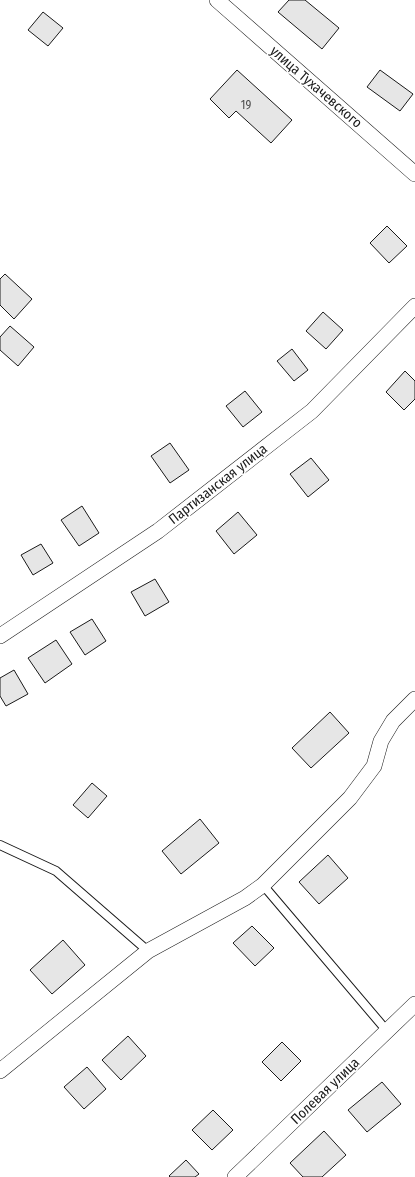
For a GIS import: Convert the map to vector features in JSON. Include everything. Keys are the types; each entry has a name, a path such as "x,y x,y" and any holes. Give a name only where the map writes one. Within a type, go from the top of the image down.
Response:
{"street":[{"name":"улица Тухачевского","path":"217,0 415,174"},
{"name":"Партизанская улица","path":"0,636 158,531 312,411 412,314"},
{"path":"0,1071 148,951 246,898 263,885 350,798 374,766 382,741 392,721 415,699"},
{"name":"Полевая улица","path":"235,1177 415,1004"}],"lane":[{"path":"0,845 56,871 148,951"},
{"path":"263,885 387,1031"}],"building":[{"path":"289,0 305,0 339,28 322,49 278,12"},
{"path":"43,12 63,28 48,46 28,30"},
{"path":"237,70 292,120 271,143 236,111 229,118 210,99"},
{"path":"380,70 413,94 400,111 367,87"},
{"path":"387,226 407,246 389,263 370,243"},
{"path":"5,274 32,299 14,319 0,305 0,279"},
{"path":"323,312 343,330 326,349 306,331"},
{"path":"10,326 34,347 18,366 0,350 0,337"},
{"path":"292,349 308,370 294,381 277,361"},
{"path":"405,371 415,381 415,399 404,410 386,392"},
{"path":"245,391 262,412 243,427 226,406"},
{"path":"170,443 189,470 170,483 151,456"},
{"path":"311,458 329,480 308,497 290,474"},
{"path":"82,506 99,533 79,546 61,520"},
{"path":"238,512 257,535 234,554 216,531"},
{"path":"41,544 53,563 33,575 21,555"},
{"path":"155,579 169,602 145,616 131,592"},
{"path":"92,619 106,641 85,655 70,632"},
{"path":"56,640 72,664 45,683 28,658"},
{"path":"14,670 28,694 6,706 0,696 0,678"},
{"path":"330,712 349,733 311,768 292,748"},
{"path":"92,783 107,796 88,818 73,805"},
{"path":"200,819 219,843 181,874 162,851"},
{"path":"328,855 348,878 319,904 299,882"},
{"path":"252,926 274,948 255,966 233,943"},
{"path":"63,940 85,965 52,994 30,970"},
{"path":"128,1036 146,1056 121,1080 102,1060"},
{"path":"282,1042 301,1061 281,1081 262,1062"},
{"path":"87,1067 106,1089 84,1109 64,1087"},
{"path":"382,1082 401,1104 367,1132 348,1110"},
{"path":"213,1110 233,1130 212,1150 192,1130"},
{"path":"324,1131 346,1155 322,1177 303,1177 290,1163"},
{"path":"186,1160 199,1174 195,1177 169,1176"}]}
